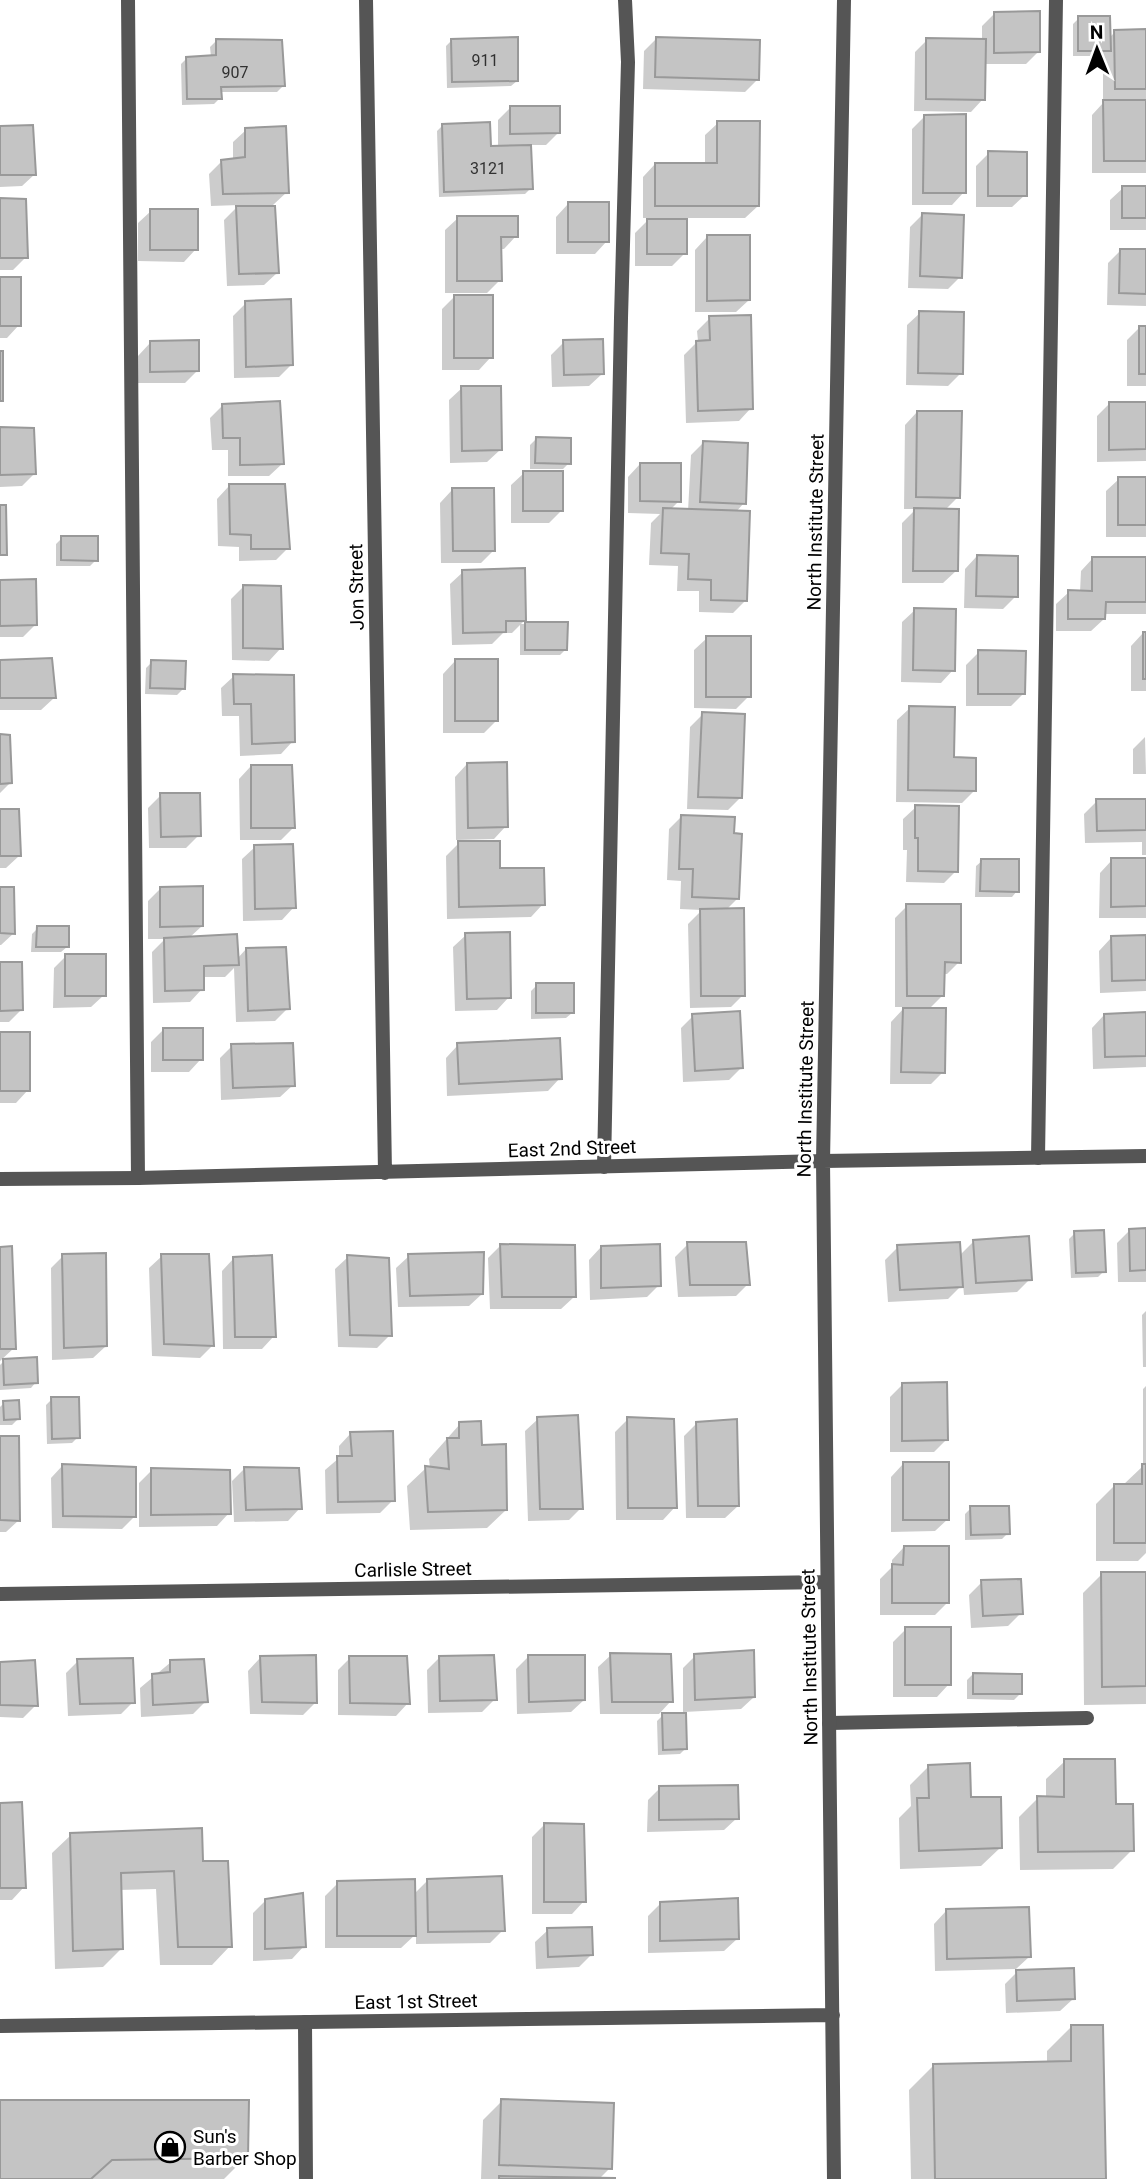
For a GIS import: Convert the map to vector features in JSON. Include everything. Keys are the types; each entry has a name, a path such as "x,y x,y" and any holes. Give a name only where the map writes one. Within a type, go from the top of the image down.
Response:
{"street":[{"path":"128,0 138,1178"},
{"name":"Jon Street","path":"366,0 385,1173"},
{"path":"604,1167 620,332 628,62 625,0"},
{"name":"North Institute Street","path":"834,2179 822,1161 844,0"},
{"path":"1038,1158 1056,0"},
{"name":"East 2nd Street","path":"0,1179 1146,1156"},
{"name":"Carlisle Street","path":"0,1594 827,1582"},
{"path":"829,1723 1087,1718"},
{"name":"East 1st Street","path":"0,2026 834,2015"},
{"path":"305,2022 306,2179"}],"building":[{"path":"1040,11 1040,52 994,53 994,12"},
{"path":"1078,16 1110,16 1111,51 1078,51"},
{"path":"1146,29 1146,89 1115,89 1114,30"},
{"path":"518,37 518,81 452,82 451,39"},
{"path":"656,37 760,40 759,80 655,77"},
{"path":"926,38 986,39 985,100 926,99"},
{"path":"216,39 282,40 285,86 221,87 222,99 187,99 186,57 216,55"},
{"path":"1103,100 1146,100 1146,161 1104,161"},
{"path":"510,106 560,106 560,133 510,134"},
{"path":"966,114 966,193 923,193 924,115"},
{"path":"717,121 760,121 759,206 655,206 655,163 717,163"},
{"path":"490,122 491,146 531,145 533,189 444,192 442,124"},
{"path":"33,125 36,175 0,175 0,126"},
{"path":"286,126 289,193 223,194 221,160 245,157 245,128"},
{"path":"988,151 1027,152 1027,196 988,196"},
{"path":"1122,186 1146,186 1146,218 1122,218"},
{"path":"0,198 26,199 28,258 0,258"},
{"path":"568,202 609,202 609,242 568,242"},
{"path":"236,206 275,206 279,273 239,274"},
{"path":"150,209 198,209 198,250 150,250"},
{"path":"922,213 964,215 962,278 920,276"},
{"path":"457,216 518,216 518,237 501,237 502,281 457,281"},
{"path":"647,219 687,219 687,254 647,254"},
{"path":"707,235 750,235 750,300 707,301"},
{"path":"1120,249 1146,249 1146,294 1119,293"},
{"path":"0,277 21,277 21,326 0,326"},
{"path":"454,295 493,295 493,358 454,358"},
{"path":"291,299 293,365 246,367 245,301"},
{"path":"919,311 964,312 963,374 918,373"},
{"path":"751,315 753,409 698,411 696,341 710,340 709,316"},
{"path":"1139,326 1146,326 1146,374 1139,374"},
{"path":"603,339 604,374 564,375 563,340"},
{"path":"199,340 199,371 150,372 150,341"},
{"path":"0,351 3,351 3,401 0,401"},
{"path":"461,386 501,386 502,450 462,451"},
{"path":"280,401 284,464 240,465 240,438 223,438 222,404"},
{"path":"1109,402 1146,402 1146,449 1109,450"},
{"path":"917,411 962,411 960,498 916,497"},
{"path":"0,427 34,428 36,474 0,475"},
{"path":"536,437 571,438 571,464 535,463"},
{"path":"703,441 748,443 746,504 700,502"},
{"path":"640,463 681,463 681,502 640,501"},
{"path":"523,471 563,471 563,511 523,511"},
{"path":"1118,477 1146,477 1146,525 1118,525"},
{"path":"229,484 285,484 290,549 251,549 251,535 230,534"},
{"path":"452,488 494,488 495,551 453,551"},
{"path":"0,505 6,505 7,555 0,555"},
{"path":"663,508 750,511 747,601 711,600 711,580 688,579 689,554 661,553"},
{"path":"914,508 959,509 958,571 913,571"},
{"path":"61,536 98,536 98,561 61,560"},
{"path":"977,555 1018,556 1018,597 976,596"},
{"path":"1092,557 1146,557 1146,602 1106,602 1105,619 1068,619 1068,590 1092,591"},
{"path":"525,568 526,621 506,621 506,632 463,633 462,570"},
{"path":"36,579 37,625 0,626 0,580"},
{"path":"243,585 281,586 283,649 243,648"},
{"path":"914,608 956,609 955,671 913,670"},
{"path":"525,622 568,622 567,650 525,650"},
{"path":"1143,632 1146,632 1146,679 1143,679"},
{"path":"706,636 751,636 751,697 706,697"},
{"path":"978,650 1026,651 1025,694 978,694"},
{"path":"52,658 56,698 0,698 0,660"},
{"path":"455,659 498,659 498,721 455,721"},
{"path":"151,660 186,661 185,689 150,688"},
{"path":"233,674 294,675 295,742 252,744 251,704 234,704"},
{"path":"909,706 955,707 954,757 976,758 976,791 908,790"},
{"path":"702,712 745,714 742,798 698,797"},
{"path":"0,734 10,735 12,783 0,784"},
{"path":"507,762 508,827 468,828 467,763"},
{"path":"251,765 292,765 295,828 251,828"},
{"path":"160,793 200,793 201,836 161,837"},
{"path":"1096,799 1146,799 1146,830 1097,831"},
{"path":"915,805 959,806 958,872 918,871"},
{"path":"0,809 19,809 21,856 0,856"},
{"path":"681,815 735,817 734,833 742,834 739,899 692,897 693,869 679,869"},
{"path":"458,841 500,841 500,868 544,868 545,905 459,907"},
{"path":"293,844 296,908 255,909 254,845"},
{"path":"1111,858 1146,858 1146,906 1111,907"},
{"path":"981,859 1019,859 1019,892 980,891"},
{"path":"203,886 203,926 160,927 160,887"},
{"path":"0,887 14,887 15,934 0,933"},
{"path":"906,904 961,904 961,963 945,962 944,996 907,996"},
{"path":"744,908 745,996 701,996 700,909"},
{"path":"37,926 69,926 69,947 36,947"},
{"path":"510,932 511,998 467,999 465,933"},
{"path":"237,934 239,965 204,966 204,990 165,991 164,938"},
{"path":"1146,935 1146,980 1112,981 1111,936"},
{"path":"286,947 290,1009 248,1011 246,948"},
{"path":"65,954 106,954 106,996 65,996"},
{"path":"0,962 22,962 23,1010 0,1011"},
{"path":"536,983 574,983 574,1013 536,1013"},
{"path":"903,1008 946,1008 945,1073 901,1072"},
{"path":"740,1011 743,1068 695,1071 692,1014"},
{"path":"1146,1012 1146,1056 1105,1057 1104,1014"},
{"path":"163,1028 203,1028 203,1060 163,1060"},
{"path":"0,1032 30,1032 30,1091 0,1091"},
{"path":"560,1038 562,1079 459,1084 457,1043"},
{"path":"293,1043 295,1086 233,1088 231,1044"},
{"path":"1146,1228 1146,1270 1130,1271 1129,1229"},
{"path":"1104,1230 1106,1272 1076,1273 1074,1231"},
{"path":"1029,1236 1032,1280 976,1283 973,1240"},
{"path":"687,1242 746,1242 750,1285 690,1285"},
{"path":"960,1242 963,1287 900,1290 897,1245"},
{"path":"500,1244 575,1245 576,1297 502,1297"},
{"path":"660,1244 661,1286 601,1288 601,1246"},
{"path":"12,1246 16,1349 0,1349 0,1247"},
{"path":"484,1252 483,1294 410,1296 408,1254"},
{"path":"106,1253 107,1346 64,1348 62,1254"},
{"path":"161,1254 209,1254 214,1346 164,1344"},
{"path":"272,1255 276,1337 235,1337 233,1257"},
{"path":"347,1255 389,1258 392,1336 350,1335"},
{"path":"37,1357 38,1383 4,1385 3,1359"},
{"path":"947,1382 948,1440 902,1441 902,1383"},
{"path":"51,1397 79,1397 80,1438 52,1439"},
{"path":"19,1400 20,1419 4,1420 3,1401"},
{"path":"578,1415 583,1509 540,1509 537,1417"},
{"path":"627,1417 674,1419 677,1508 628,1508"},
{"path":"737,1419 739,1506 698,1506 696,1422"},
{"path":"481,1421 482,1445 506,1444 507,1510 428,1512 425,1466 449,1469 447,1438 459,1438 459,1422"},
{"path":"393,1431 395,1501 338,1502 337,1456 352,1456 350,1432"},
{"path":"0,1436 19,1436 20,1521 0,1520"},
{"path":"903,1462 949,1462 949,1520 903,1520"},
{"path":"62,1464 136,1467 136,1517 63,1516"},
{"path":"1142,1464 1146,1464 1146,1543 1114,1543 1114,1484 1142,1484"},
{"path":"244,1467 299,1468 302,1509 246,1510"},
{"path":"151,1468 230,1470 231,1514 151,1515"},
{"path":"970,1506 1009,1506 1010,1534 971,1535"},
{"path":"904,1546 949,1546 949,1603 892,1603 892,1564 903,1565"},
{"path":"1101,1572 1146,1572 1146,1686 1102,1687"},
{"path":"1021,1579 1023,1614 983,1616 981,1580"},
{"path":"905,1627 951,1627 951,1685 905,1685"},
{"path":"754,1650 755,1697 695,1700 694,1654"},
{"path":"610,1653 671,1654 673,1702 612,1702"},
{"path":"316,1655 317,1703 262,1702 260,1656"},
{"path":"494,1655 497,1700 440,1701 439,1656"},
{"path":"528,1655 585,1655 585,1700 529,1702"},
{"path":"349,1656 407,1656 410,1704 350,1703"},
{"path":"133,1658 135,1703 80,1704 77,1659"},
{"path":"204,1659 208,1702 153,1705 152,1674 170,1672 170,1660"},
{"path":"35,1660 38,1706 0,1705 0,1662"},
{"path":"973,1673 1022,1674 1022,1694 973,1694"},
{"path":"662,1713 686,1713 687,1749 663,1750"},
{"path":"1064,1759 1115,1759 1116,1804 1133,1804 1134,1851 1038,1852 1037,1796 1064,1797"},
{"path":"970,1763 971,1797 1001,1797 1002,1848 919,1851 917,1798 929,1798 928,1765"},
{"path":"738,1785 739,1819 659,1820 659,1786"},
{"path":"22,1802 26,1888 0,1888 0,1803"},
{"path":"544,1823 584,1824 586,1902 544,1902"},
{"path":"202,1828 203,1861 228,1861 232,1947 178,1947 174,1871 121,1873 123,1949 73,1951 70,1833"},
{"path":"502,1876 505,1931 428,1932 427,1879"},
{"path":"415,1879 416,1936 337,1936 337,1881"},
{"path":"303,1893 306,1947 265,1949 265,1899"},
{"path":"738,1898 739,1939 660,1941 660,1902"},
{"path":"1029,1907 1031,1957 947,1959 946,1909"},
{"path":"592,1927 593,1955 548,1957 547,1928"},
{"path":"1074,1968 1075,1999 1017,2001 1016,1970"},
{"path":"1071,2025 1103,2025 1106,2179 935,2179 933,2064 1071,2061"},
{"path":"501,2099 614,2103 612,2169 499,2165"},
{"path":"0,2100 249,2100 248,2158 112,2160 91,2179 0,2179"},
{"path":"499,2176 616,2178 499,2179"}],"place":[{"name":"Sun's Barber Shop","path":"170,2147"}]}
